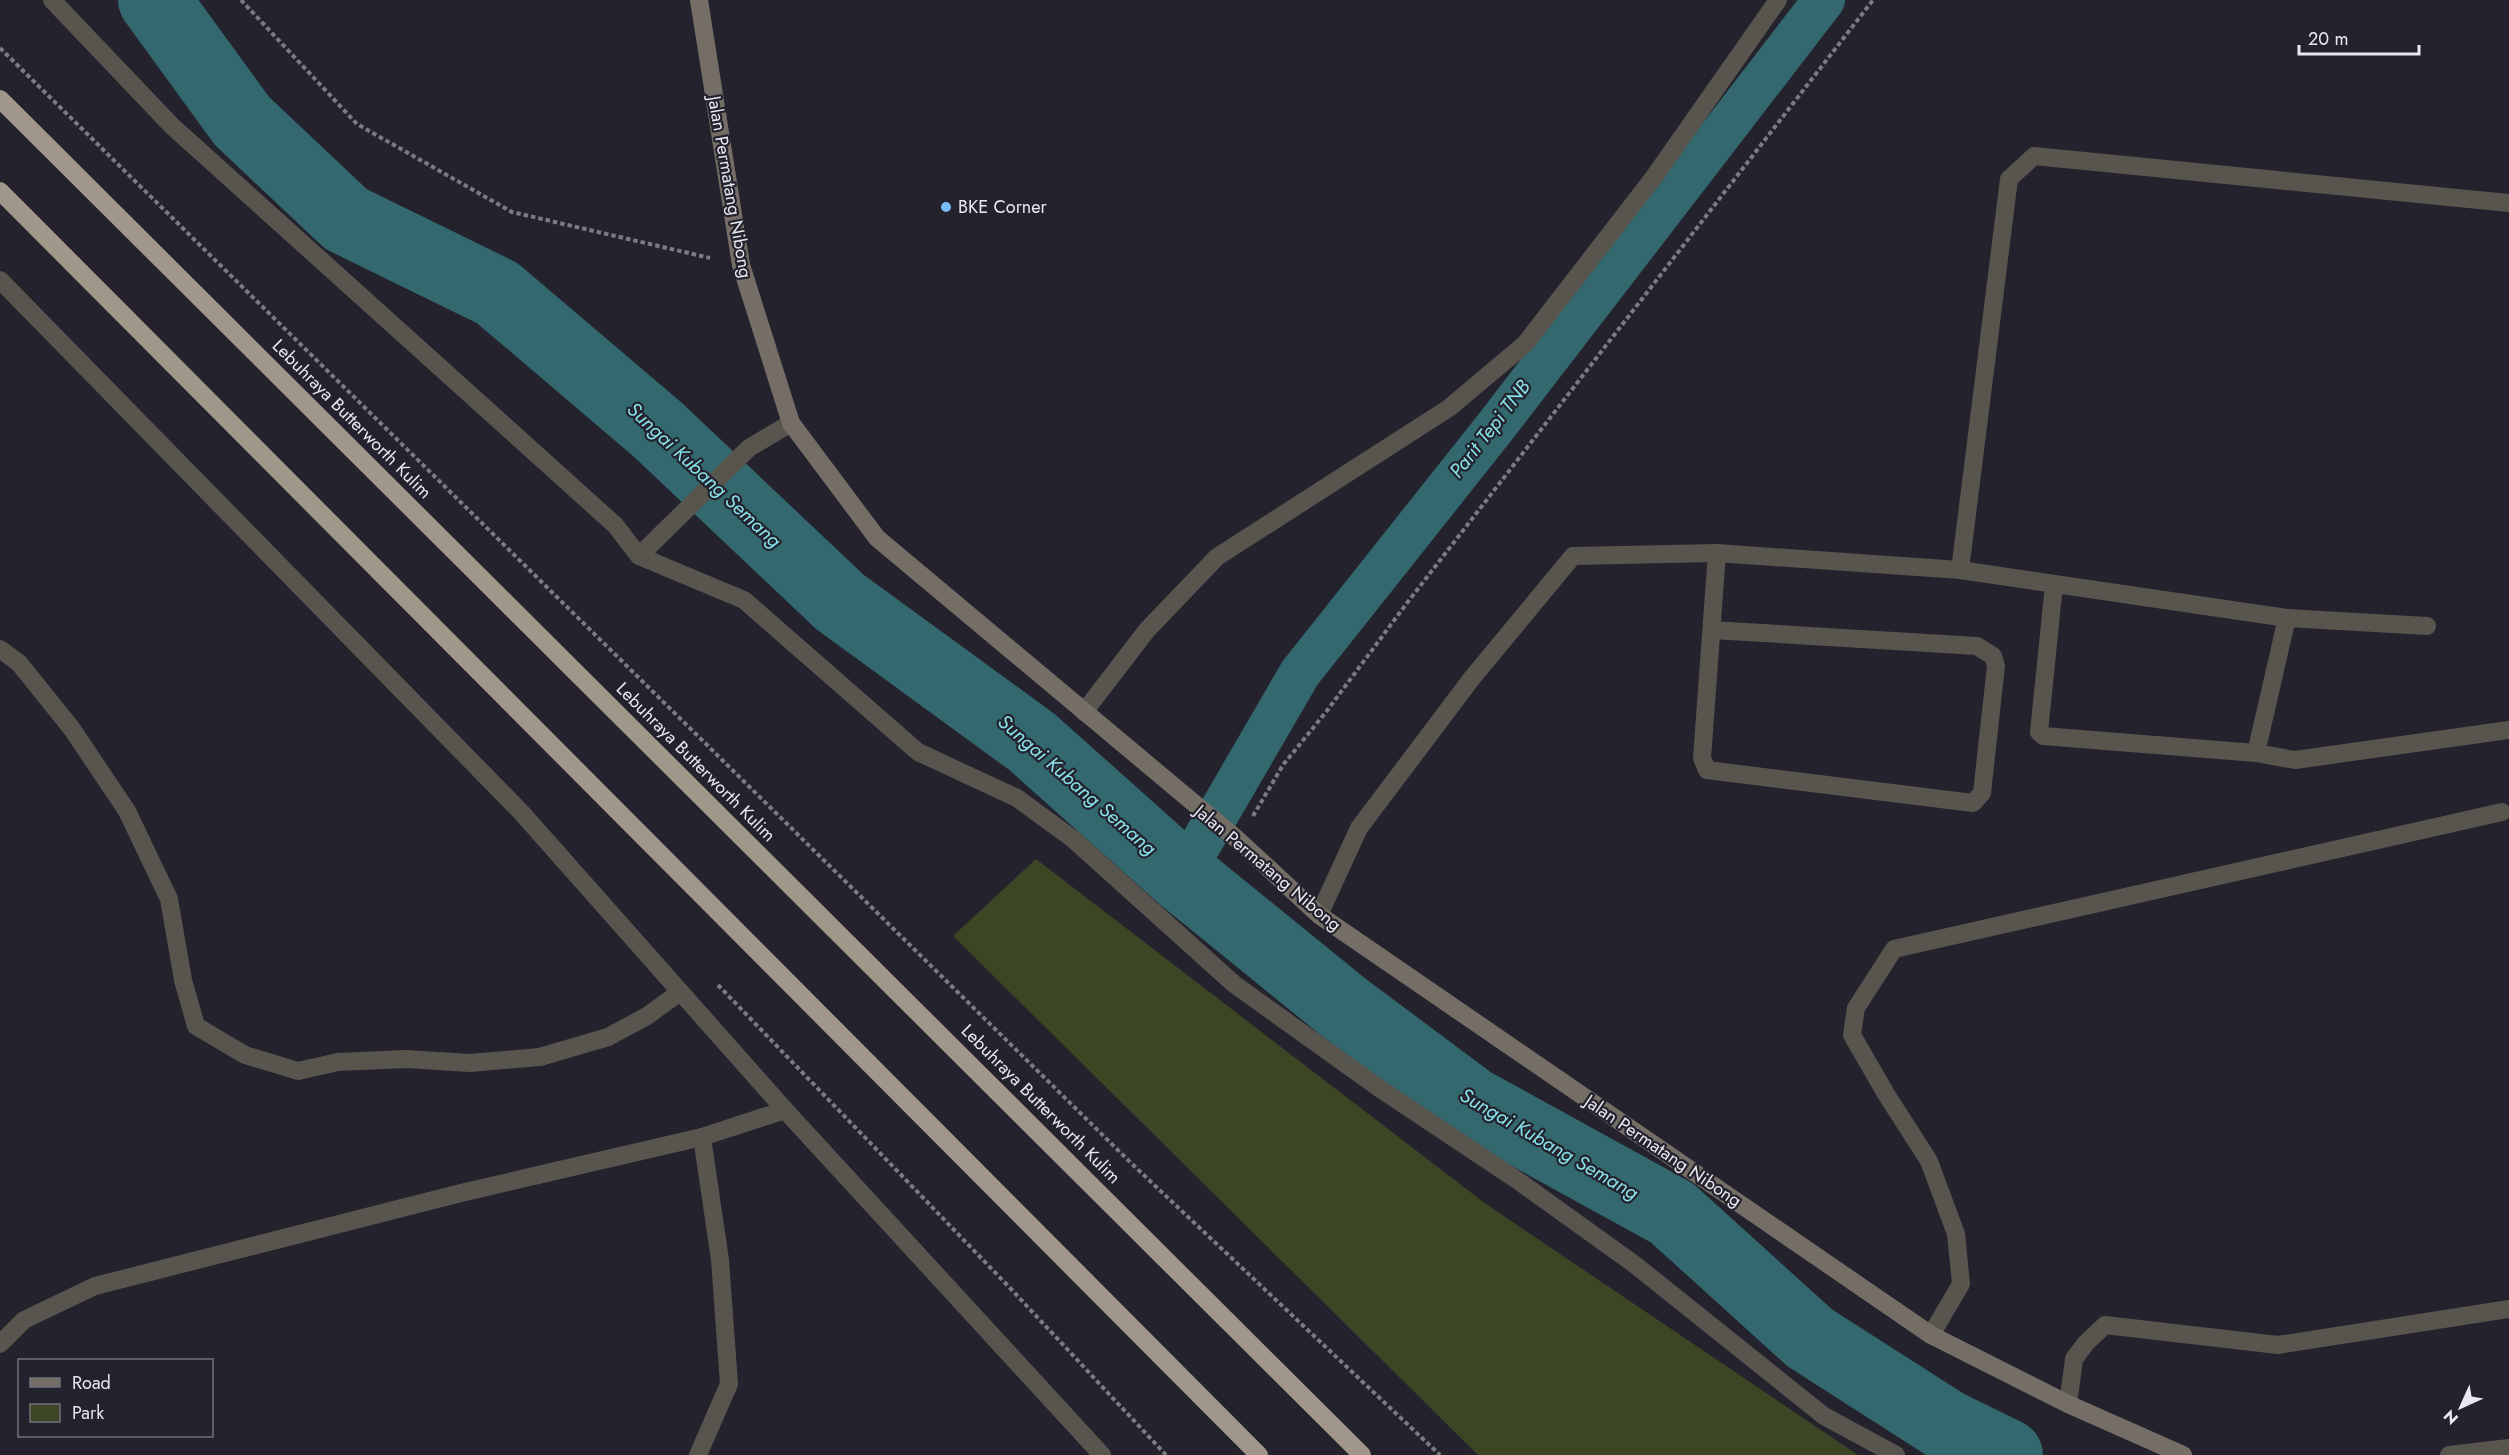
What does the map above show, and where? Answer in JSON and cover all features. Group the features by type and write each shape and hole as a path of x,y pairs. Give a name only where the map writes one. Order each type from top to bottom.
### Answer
{"highway":[{"name":"Lebuhraya Butterworth Kulim","path":"0,99 1362,1455"},
{"path":"0,191 1259,1455"}],"main road":[{"name":"Jalan Permatang Nibong","path":"699,0 741,265 791,423 877,538 1238,840 1319,915 1931,1335 2068,1404 2182,1455"}],"street":[{"path":"52,0 172,126 615,525 639,556 744,600 918,752 1017,798 1073,839 1234,984 1379,1088 1517,1180 1635,1264 1824,1416 1896,1455"},
{"path":"1084,712 1147,630 1217,557 1449,408 1525,344 1654,177 1778,0"},
{"path":"1960,570 2009,178 2034,156 2509,203"},
{"path":"0,280 521,812 785,1110 1102,1455"},
{"path":"639,556 749,448 791,423"},
{"path":"1712,630 1977,646 1993,656 1996,666 1982,793 1973,803 1707,770 1702,758 1717,553"},
{"path":"1319,915 1359,828 1472,678 1573,556 1717,553 1960,570 2287,618 2427,626"},
{"path":"2054,585 2039,732 2043,736 2256,753 2295,760 2509,730"},
{"path":"2256,753 2287,618"},
{"path":"0,649 19,663 72,729 127,811 169,899 183,980 196,1026 245,1055 298,1071 338,1062 406,1059 470,1063 540,1057 608,1037 647,1016 680,992"},
{"path":"1931,1335 1961,1284 1956,1234 1929,1161 1852,1035 1856,1008 1894,949 2502,812"},
{"path":"0,1344 24,1320 95,1286 461,1193 702,1137 785,1110"},
{"path":"698,1455 698,1450 729,1384 720,1260 702,1137"},
{"path":"2068,1404 2074,1359 2105,1325 2278,1345 2509,1309"},
{"path":"2449,1455 2509,1448"}],"path":[{"path":"241,0 357,124 512,212 741,265"},
{"path":"1238,840 1283,765 1873,0"},
{"path":"0,48 1131,1163 1440,1455"},
{"path":"1011,1288 1166,1455"}],"green space":[{"path":"1036,859 1486,1204 1858,1455 1478,1455 953,936"}],"waterway":[{"name":"Sungai Kubang Semang","path":"154,0 242,121 346,219 497,293 657,429 840,602 1032,742 1182,876 1342,1006 1472,1103 1672,1213 1810,1338 1946,1425 2007,1455"},
{"name":"Parit Tepi TNB","path":"1182,876 1300,673 1496,426 1824,0"}],"place":[{"name":"BKE Corner","path":"946,207"}]}
